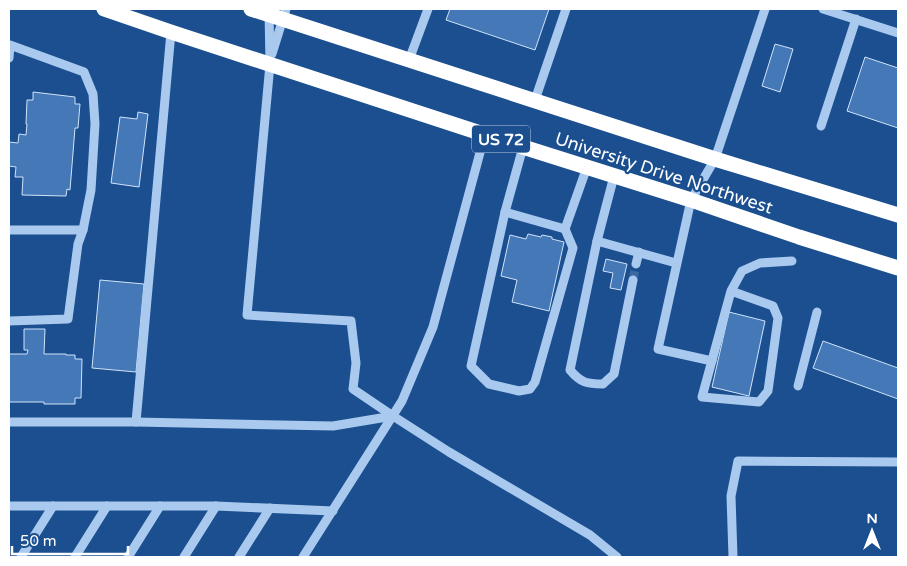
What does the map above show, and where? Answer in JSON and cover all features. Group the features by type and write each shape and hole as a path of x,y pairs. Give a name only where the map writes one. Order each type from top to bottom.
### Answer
{"highway":[{"name":"University Drive Northwest","path":"104,9 898,268"},
{"name":"University Drive Northwest","path":"251,9 277,13 409,60 715,159 898,215"}],"lane":[{"path":"409,60 428,9"},
{"path":"535,100 566,9"},
{"path":"712,361 658,350 676,263 692,200 715,159 765,9"},
{"path":"823,9 898,33"},
{"path":"277,13 270,64 247,315 351,321 356,362 353,389 449,452 590,535 617,557"},
{"path":"270,64 277,13"},
{"path":"820,126 856,19"},
{"path":"136,422 171,32"},
{"path":"9,58 9,43 84,72 93,94 95,124 91,190 84,230 78,244 68,319 9,321"},
{"path":"303,557 402,400 433,327 485,134"},
{"path":"523,147 505,212 471,366 489,384 519,391 530,389 535,382 573,248 565,229 587,167"},
{"path":"614,176 597,241 570,370 578,380 592,384 604,384 614,374 633,280"},
{"path":"505,212 565,229"},
{"path":"9,230 84,230"},
{"path":"597,241 676,263"},
{"path":"636,264 639,252"},
{"path":"731,292 773,306 778,318 768,390 759,402 702,397 731,292 742,271 760,263 792,261"},
{"path":"798,386 817,312"},
{"path":"9,422 136,422 333,426 393,416"},
{"path":"733,557 732,496 738,461 898,462"},
{"path":"9,506 216,506 333,511"},
{"path":"21,557 53,506"},
{"path":"74,557 107,506"},
{"path":"128,557 160,506"},
{"path":"184,557 216,506"},
{"path":"239,557 270,508"}],"building":[{"path":"450,9 549,9 535,50 446,20"},
{"path":"775,44 793,49 780,92 762,86"},
{"path":"865,57 898,68 898,128 847,111"},
{"path":"33,92 75,97 75,104 80,104 78,128 75,128 70,190 67,189 66,196 22,195 23,177 15,177 16,167 9,166 9,142 18,143 19,134 26,135 27,100 33,100"},
{"path":"138,112 148,114 139,187 111,183 120,117 137,119"},
{"path":"528,234 552,237 552,239 564,242 549,311 512,302 517,280 501,276 510,235 526,239"},
{"path":"606,259 627,264 621,290 610,288 613,273 603,271"},
{"path":"100,280 144,284 136,372 92,368"},
{"path":"729,312 765,321 749,396 712,387"},
{"path":"24,329 45,329 44,354 75,355 75,359 82,359 81,398 75,398 75,404 9,402 9,354 27,354 28,350 24,350"},
{"path":"823,341 898,368 898,399 813,368"}],"tunnel":[{"path":"633,280 636,264"}]}
